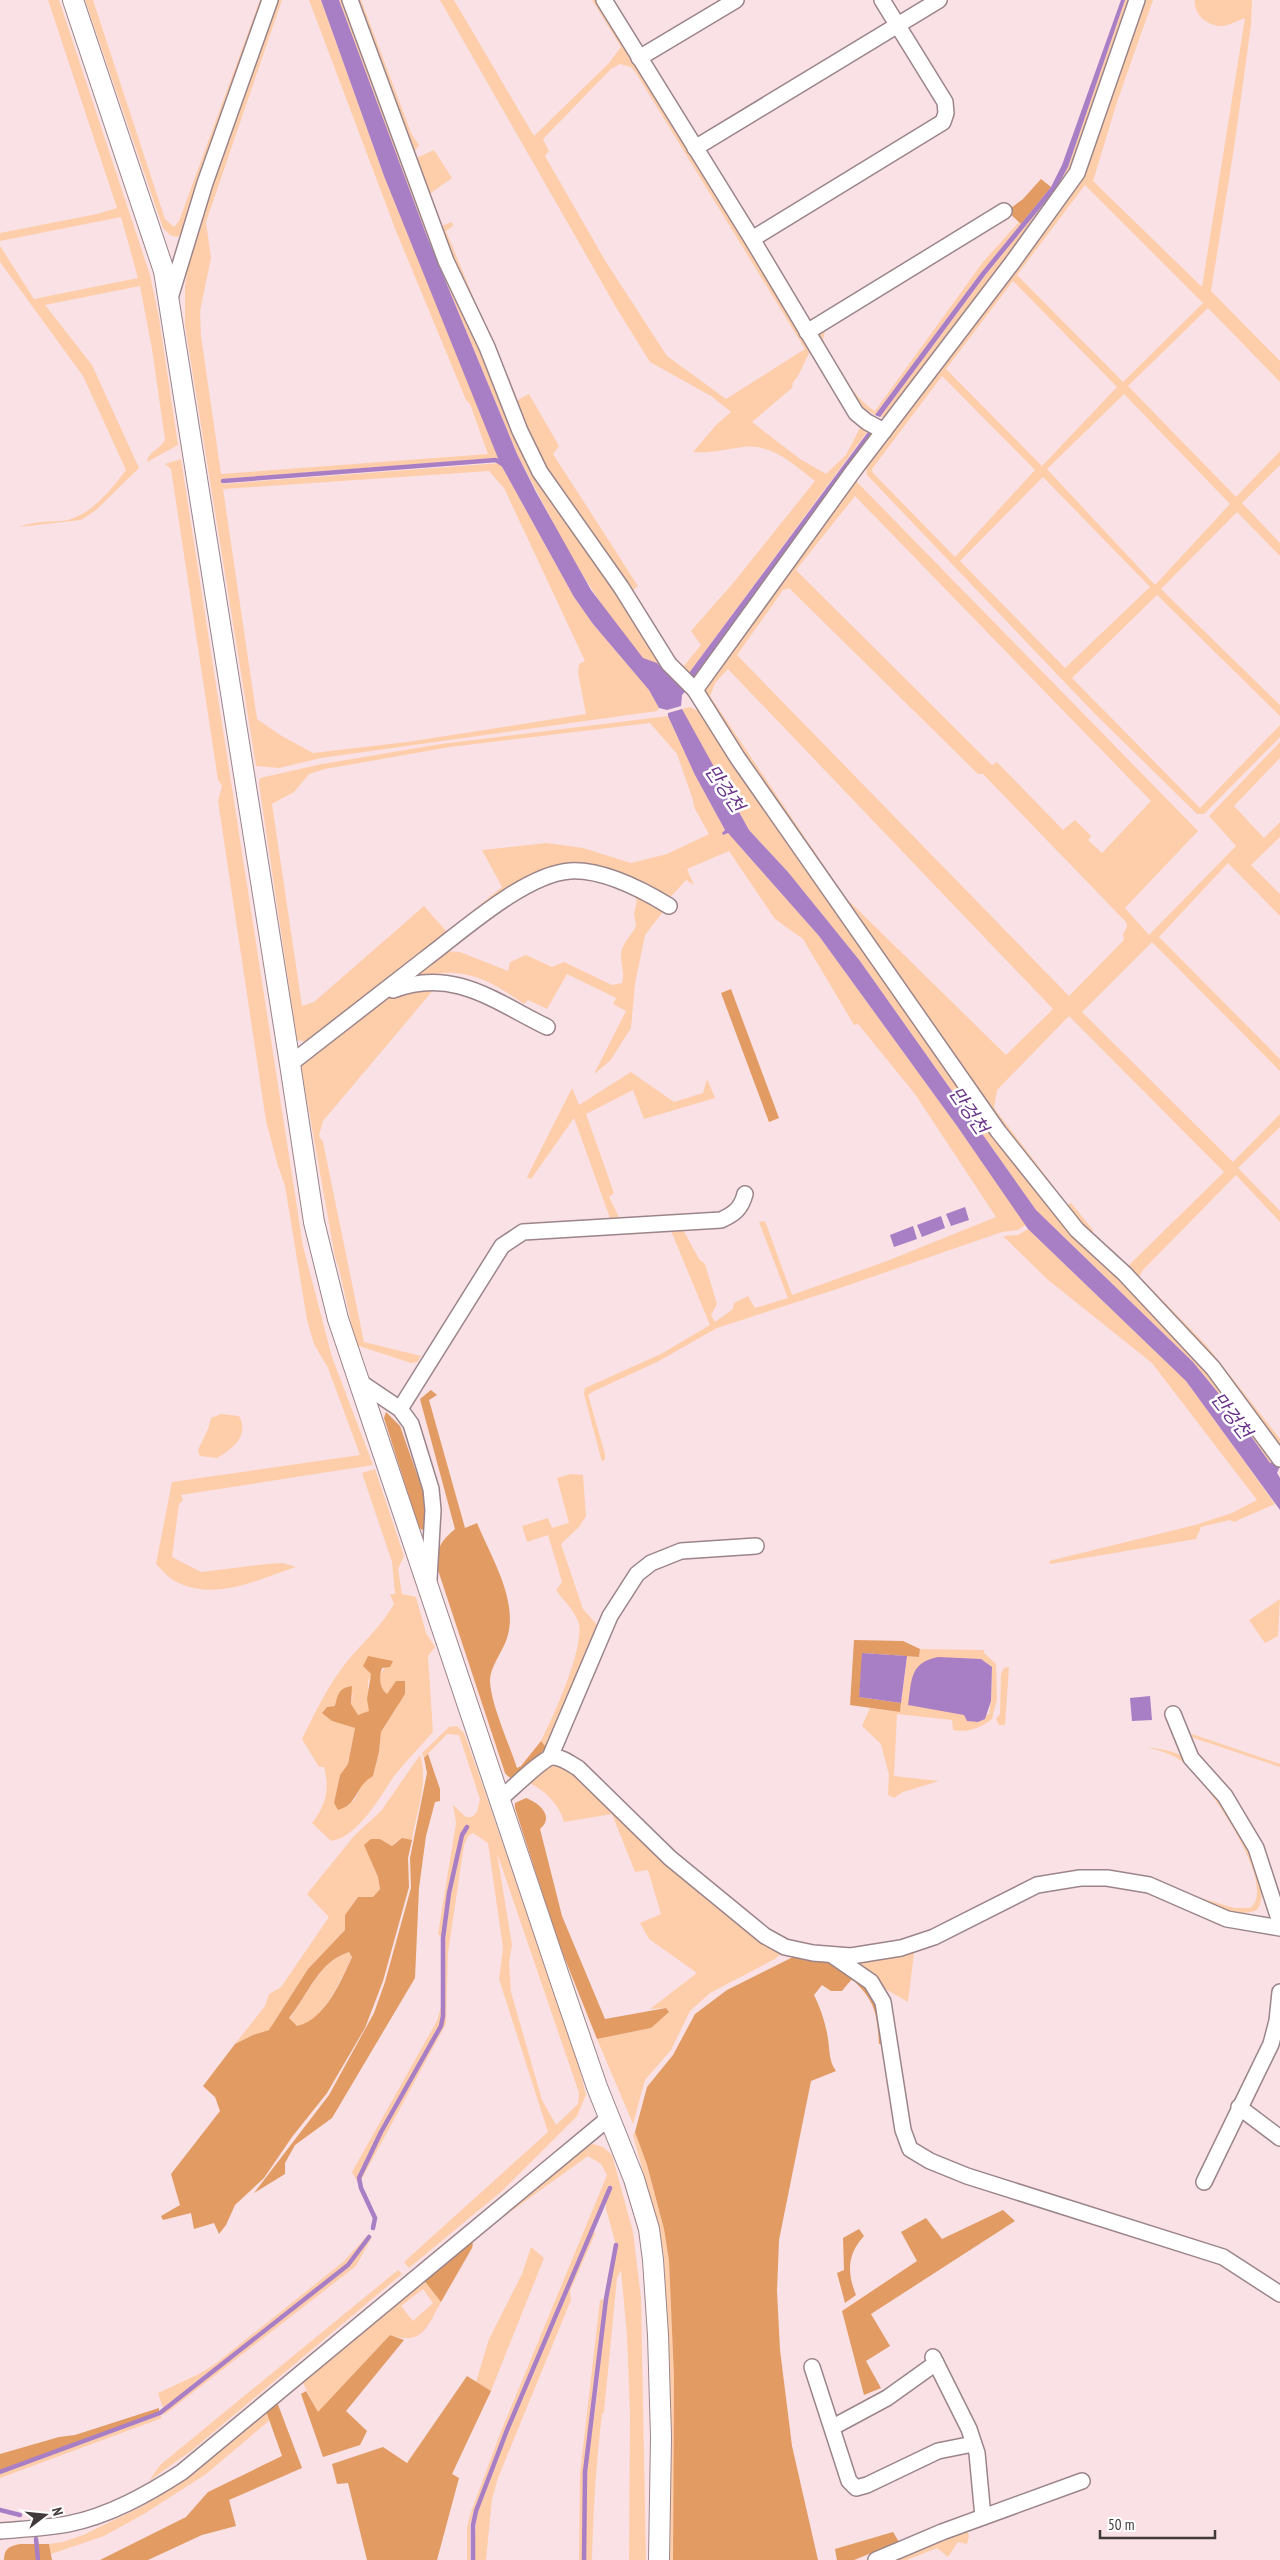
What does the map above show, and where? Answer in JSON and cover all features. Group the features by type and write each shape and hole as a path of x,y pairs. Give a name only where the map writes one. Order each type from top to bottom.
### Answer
{"main road":[{"path":"72,0 155,239 169,300 290,1064 301,1146 322,1264 357,1380 428,1590 562,1985 634,2179 649,2229 654,2260 661,2436 659,2560"}],"street":[{"path":"169,300 205,184 270,0"},
{"path":"350,0 446,261 487,347 528,450 540,472 620,587 669,664 695,690 737,757 998,1131 1077,1230 1125,1274 1213,1368 1280,1459"},
{"path":"604,0 752,239 856,413 866,422 884,431"},
{"path":"639,58 736,0"},
{"path":"752,239 943,122 946,113 945,102 882,0"},
{"path":"695,148 939,0"},
{"path":"695,690 884,431 1077,174 1138,0"},
{"path":"807,332 1004,211"},
{"path":"290,1064 484,915 514,894 546,877 570,871 605,877 637,889 669,906"},
{"path":"379,995 416,982 434,980 452,982 474,990 547,1027"},
{"path":"400,1409 502,1246 513,1237 523,1232 558,1228 721,1220 735,1213 742,1205 745,1194"},
{"path":"357,1380 400,1409 410,1424 431,1489 433,1510 428,1590"},
{"path":"500,1799 550,1757 610,1616 637,1574 659,1559 681,1551 756,1546"},
{"path":"1173,1714 1191,1758 1225,1796 1256,1848 1280,1922"},
{"path":"550,1757 566,1761 578,1768 670,1858 765,1936 784,1948 851,1956 901,1948 934,1937 1037,1885 1080,1878 1107,1878 1149,1886 1226,1920 1280,1928"},
{"path":"832,1955 871,1982 883,2002 903,2130 906,2142 919,2156 967,2176 1223,2257 1250,2272 1280,2294"},
{"path":"1204,2182 1239,2106 1271,2044 1277,2022 1280,1992"},
{"path":"1239,2106 1280,2138"},
{"path":"0,2531 56,2526 101,2515 153,2490 182,2472 610,2117"},
{"path":"833,2427 887,2398 935,2360 969,2429 977,2453 982,2483 983,2517"},
{"path":"812,2367 849,2481 856,2488 867,2485 938,2451 973,2444"},
{"path":"876,2560 983,2517 1082,2481"}],"shaded area":[{"path":"48,0 59,0 150,275 159,318 178,445 147,462 150,455 161,446 165,439 152,349 140,286 45,305 92,365 139,468 96,510 81,520 19,527 35,523 61,521 81,515 106,495 126,470 83,376 0,262 0,246 34,299 138,278 121,217 0,241 0,233 97,214 117,208"},
{"path":"85,0 93,0 165,219 174,227 179,221 260,0 264,0 182,233 177,237 170,235 163,228"},
{"path":"276,0 282,0 206,222 211,258 200,311 201,336 221,474 488,454 470,404 466,400 396,231 309,0 321,0 384,176 499,458 222,479 222,484 500,463 574,597 593,624 649,690 659,708 657,711 321,758 279,768 256,766 185,326 185,285 189,258 220,161","holes":["489,471 504,488 585,661 579,664 578,673 586,714 407,742 313,753 280,735 257,719 223,489"]},
{"path":"339,0 348,0 525,448 676,680 663,666 643,659 605,610 570,555 517,454 426,234"},
{"path":"351,0 361,0 412,135 419,145 414,152 416,158 434,150 452,178 428,195"},
{"path":"440,0 454,0 534,136 609,63 621,47 592,0 598,0 811,349 798,376 793,382 792,388 752,422 800,459 826,474 846,455 862,424 870,428 686,677 670,656 683,667 701,645 691,631 734,582 815,481 782,456 764,448 743,447 712,452 693,452 717,424 731,412 711,396 650,362 617,309","holes":["620,64 631,67 805,349 726,399 667,356 606,262 545,156 549,151 543,139 611,69"]},
{"path":"1125,0 1133,0 1070,176 886,417 880,417 986,274 1056,189 1068,167"},
{"path":"1146,0 1153,0 1117,102 1093,181 1202,287 1245,18 1223,26 1212,24 1199,15 1195,0 1252,0 1251,25 1234,148 1211,291 1280,361 1280,382 1208,308 1128,386 1236,497 1280,451 1280,465 1242,503 1280,543 1280,556 1237,512 1161,589 1280,705 1280,716 1157,595 1072,678 1200,808 1280,725 1280,737 1204,814 1197,814 1094,713 867,475 866,468 1086,164","holes":["1085,185 1203,303 1123,382 1017,275","1013,281 1117,387 1042,466 946,369","942,376 1035,470 955,557 873,473 872,469","1124,394 1230,504 1155,585 1047,469","1043,477 1150,587 1065,668 960,561"]},
{"path":"1041,179 1051,187 1021,224 1007,211 1023,199"},
{"path":"452,222 453,226 446,231 516,401 529,394 559,446 553,454 638,586 628,594 553,486 436,228"},
{"path":"1019,222 1021,224 980,274 875,415 859,405 816,336 826,328 823,339 825,345 859,398 875,411 983,262"},
{"path":"181,459 303,1246 332,1357 373,1465 181,1495 183,1500 179,1504 172,1557 201,1572 283,1563 296,1567 235,1587 203,1590 188,1587 173,1580 156,1564 172,1482 360,1455 328,1368 314,1344 307,1320 285,1186 266,1121 218,801 222,786 218,780 171,469 165,464"},
{"path":"854,481 856,481 1198,831 1125,908 1149,935 1236,846 1209,816 1280,742 1280,758 1234,806 1264,838 1280,822 1280,837 1251,865 1280,894 1280,916 1228,863 1159,937 1280,1059 1280,1071 1152,942 1082,1012 1233,1162 1280,1114 1280,1127 1238,1168 1280,1211 1280,1222 1236,1175 1143,1270 1138,1278 1143,1280 1207,1346 1280,1439 1280,1452 1127,1267 1224,1172 1069,1016 997,1090 994,1108 1055,1188 1053,1194 813,860 705,694 706,686","holes":["855,496 1151,801 1102,853 1088,840 1091,836 1075,820 1063,830 997,762 992,765 796,570","789,588 978,774 983,774 1126,922 1127,927 1123,934 1124,940 1069,996 737,655 783,590","728,669 1053,1009 1006,1055 845,897 710,696 715,683"]},
{"path":"690,707 700,712 996,1133 1192,1349 1280,1463 1270,1463 1237,1416 1193,1362 1036,1210 860,961 788,872 749,830 686,718 682,709"},
{"path":"668,716 695,775 725,830 723,835 728,833 819,936 957,1126 1026,1225 1018,1230 1002,1232 717,1328 657,1362 592,1392 588,1395 605,1454 605,1459 602,1462 584,1394 585,1388 661,1354 710,1325 669,1226 681,1226 699,1259 705,1264 717,1304 711,1315 715,1322 733,1309 734,1303 748,1296 755,1308 788,1298 759,1222 765,1221 792,1295 887,1261 996,1217 915,1094 858,1024 854,1025 803,939 775,919 729,851 687,869 694,885 686,880 667,901 563,865 318,1036 306,1042 297,1040 259,784 260,778 322,764 441,744","holes":["650,723 677,754 694,807 709,834 667,854 631,863 583,848 546,843 482,850 502,887 447,932 424,906 314,1002 302,1006 272,804 294,792 309,774 325,769 450,747"]},
{"path":"634,895 665,909 645,935 635,984 631,1028 610,1061 594,1074 626,1011 613,1004 616,998 567,974 547,1009 528,1000 524,1004 500,988 465,974 420,974 419,970 443,951 460,952 508,971 510,962 526,955 552,967 564,962 612,985 622,983 621,951 636,926 634,914 637,901"},
{"path":"435,988 323,1121 319,1136 323,1142 364,1342 421,1356 417,1362 411,1363 356,1345 335,1257 300,1061 391,992"},
{"path":"731,989 779,1118 769,1122 721,993"},
{"path":"631,1072 674,1102 703,1093 707,1079 715,1098 644,1119 633,1090 586,1114 614,1193 609,1197 619,1217 610,1218 574,1118 531,1179 527,1177 572,1088 579,1105"},
{"path":"1071,1203 1093,1230 1092,1238 1063,1207"},
{"path":"1028,1229 1186,1381 1275,1504 1234,1522 1230,1520 1201,1527 1196,1539 1050,1564 1049,1561 1195,1525 1232,1513 1257,1500 1152,1363 1047,1279 1003,1236 1018,1235"},
{"path":"431,1390 437,1395 429,1400 465,1528 477,1523 502,1579 509,1609 510,1624 507,1638 492,1670 490,1680 493,1700 517,1768 521,1766 541,1741 546,1747 521,1777 518,1778 510,1777 505,1773 437,1567 437,1555 440,1545 455,1529 420,1399"},
{"path":"386,1412 400,1426 424,1494 427,1528 423,1530 419,1528 384,1418"},
{"path":"221,1414 239,1416 242,1429 238,1441 217,1458 200,1456 198,1450 211,1418"},
{"path":"375,1469 404,1556 398,1569 402,1594 416,1597 426,1633 435,1647 428,1656 433,1732 394,1776 375,1805 359,1824 341,1838 331,1841 312,1823 321,1810 326,1796 327,1782 324,1767 319,1767 302,1739 322,1700 345,1664 377,1628 394,1604 390,1594 395,1594 392,1562 362,1473","holes":["388,1664 380,1676 380,1681 387,1695 396,1681 405,1681 397,1707 381,1732 379,1752 373,1776 363,1782 354,1801 334,1803 340,1775 348,1764 355,1728 332,1721 327,1707 335,1706 353,1694 351,1704 358,1716 369,1711 369,1680 375,1672"]},
{"path":"571,1474 583,1475 586,1516 579,1527 561,1544 583,1609 598,1626 546,1747 541,1741 553,1716 573,1663 578,1646 578,1621 556,1590 562,1582 548,1535 527,1542 522,1526 548,1518 552,1528 569,1523 557,1478"},
{"path":"1280,1599 1278,1636 1265,1643 1249,1620"},
{"path":"854,1640 903,1641 920,1649 919,1657 863,1653 859,1697 901,1703 900,1712 850,1705"},
{"path":"920,1649 984,1650 984,1653 996,1664 997,1699 992,1719 979,1727 969,1730 953,1730 952,1720 897,1714 894,1776 939,1781 903,1792 894,1798 888,1795 889,1775 881,1744 862,1726 870,1708 900,1712 907,1656 919,1657","holes":["992,1667 989,1714 967,1721 965,1715"]},
{"path":"368,1656 393,1661 390,1667 382,1668 380,1675 381,1686 387,1694 396,1681 405,1681 405,1694 381,1732 379,1752 373,1776 362,1785 350,1804 338,1810 334,1803 340,1775 348,1764 355,1728 332,1721 322,1713 327,1707 335,1706 338,1695 342,1690 352,1686 351,1704 358,1715 369,1711 367,1699 371,1674 363,1666"},
{"path":"1009,1667 1005,1725 999,1725 996,1719 1000,1714 1001,1674 1004,1668"},
{"path":"457,1726 464,1733 579,2066 586,2095 577,2116 502,2191 409,2268 404,2262 548,2132 499,1979 503,1948 488,1843 473,1833 468,1836 464,1845 448,1953 446,2024 360,2182 362,2173 382,2133 442,2026 444,2016 445,1938 451,1894 463,1835 468,1828 466,1826 461,1834 448,1893 442,1938 438,1934 456,1823 453,1805 466,1817 472,1817 477,1812 480,1799 459,1735 447,1734 424,1758 422,1753 449,1727","holes":["497,1853 579,2093 578,2104 556,2125 542,2100 511,1992 509,1962 512,1945"]},
{"path":"1192,1734 1280,1764 1280,1767 1191,1737"},
{"path":"1147,1747 1170,1751 1183,1757 1210,1785 1225,1806 1240,1829 1259,1875 1262,1895 1257,1910 1248,1913 1228,1911 1208,1905 1181,1892 1234,1908 1250,1908 1257,1896 1255,1879 1248,1857 1223,1811 1185,1764 1167,1753"},
{"path":"428,1754 440,1789 440,1801 435,1802 426,1836 419,1888 415,1978 332,2118 295,2145 285,2163 285,2174 254,2193 329,2095 374,2013 385,1982 411,1888 410,1858 427,1773 424,1758"},
{"path":"420,1755 423,1776 421,1798 412,1840 397,1841 392,1846 380,1839 365,1845 378,1877 380,1889 373,1898 358,1897 345,1915 345,1930 308,1969 269,2030 235,2044 265,2006 269,1994 281,1987 329,1917 307,1894 354,1836 381,1811"},
{"path":"563,1763 785,1950 775,1959 710,1993 690,2011 671,2050 645,2080 633,2124 597,2039 651,2028 666,2008 650,2009 697,1973 649,1939 640,1923 661,1914 648,1870 635,1872 612,1814 564,1822 555,1803 539,1789 527,1782 546,1764"},
{"path":"526,1798 536,1803 544,1810 546,1815 544,1824 540,1829 562,1916 605,2019 666,2008 669,2012 651,2028 597,2039 557,1939 515,1808 515,1803"},
{"path":"402,1838 412,1840 408,1858 409,1887 383,1981 365,2028 327,2093 292,2137 264,2178 235,2205 226,2225 219,2234 214,2223 194,2229 191,2213 163,2220 161,2216 180,2205 171,2174 220,2111 215,2097 203,2086 235,2044 269,2030 308,1969 345,1930 345,1915 358,1897 373,1897 380,1889 378,1877 364,1845 371,1839 380,1839 392,1846","holes":["349,1952 352,1957 337,1988 324,2008 316,2016 297,2026 289,2018 321,1971 329,1963"]},
{"path":"1043,1887 1044,1890 914,1953 908,2002 875,1983 852,1959 893,1953"},
{"path":"349,1952 352,1956 339,1983 321,2012 308,2024 297,2026 289,2019 314,1981 329,1964"},
{"path":"801,1953 825,1957 877,1995 887,2044 879,2044 874,2010 867,1996 854,1981 851,1980 842,1991 831,1991 822,1985 814,1995 823,2018 830,2058 836,2071 811,2081 779,2240 777,2291 780,2350 792,2446 818,2560 673,2560 674,2378 669,2261 664,2229 647,2165 635,2132 647,2087 673,2055 695,2014 727,1990"},
{"path":"442,2003 440,2025 380,2132 360,2172 358,2183 352,2172 437,2021"},
{"path":"635,2132 647,2165 664,2229 669,2261 674,2378 673,2560 669,2560 669,2371 664,2257 660,2234 633,2135"},
{"path":"593,2144 603,2147 612,2155 633,2232 641,2297 646,2560 629,2560 630,2414 627,2336 621,2270 617,2278 604,2412 602,2414 598,2451 592,2560 584,2560 586,2472 598,2388 606,2299 616,2245 606,2209 606,2201 611,2188 608,2189 504,2432 474,2511 470,2525 470,2560 467,2560 467,2527 471,2512 500,2434 607,2175 601,2164 588,2156 499,2220 505,2211 583,2147"},
{"path":"1003,2210 1015,2221 871,2314 890,2346 866,2361 881,2388 864,2395 842,2311 917,2261 901,2232 926,2218 942,2239"},
{"path":"594,2228 595,2234 570,2291 571,2300 498,2478 492,2499 486,2560 473,2560 477,2511 511,2422"},
{"path":"859,2229 864,2236 854,2250 850,2264 851,2279 856,2295 845,2303 837,2273 844,2270 843,2238"},
{"path":"370,2233 346,2266 163,2408 158,2393 199,2374 215,2364 343,2262"},
{"path":"372,2237 356,2266 164,2415 163,2410 349,2266"},
{"path":"470,2240 473,2244 472,2248 441,2302 423,2279"},
{"path":"531,2247 544,2258 491,2391 476,2382 489,2339 522,2274"},
{"path":"398,2270 402,2274 191,2451 149,2481 160,2465"},
{"path":"423,2279 441,2302 423,2332 410,2338 390,2335 318,2413 302,2381","holes":["423,2289 433,2303 413,2321 401,2306"]},
{"path":"605,2299 584,2472 583,2560 579,2560 580,2474 600,2300"},
{"path":"390,2335 404,2340 346,2411 367,2431 360,2445 323,2457 301,2394 306,2391 318,2412"},
{"path":"467,2376 491,2391 452,2474 459,2478 437,2560 367,2560 348,2483 337,2484 332,2464 383,2447 407,2463"},
{"path":"277,2402 302,2468 229,2500 236,2526 202,2535 148,2560 100,2560 186,2517 208,2492 282,2456 266,2411"},
{"path":"159,2408 159,2412 0,2470 0,2454 59,2437 75,2435"},
{"path":"266,2411 270,2420 206,2474 144,2514 104,2536 51,2554 49,2544 63,2542 83,2535 143,2506 195,2472"},
{"path":"160,2415 162,2418 0,2478 0,2473"},
{"path":"967,2529 969,2536 967,2544 958,2542 948,2557 937,2548 907,2560 894,2560"},
{"path":"893,2532 899,2542 854,2560 837,2560 835,2549"},
{"path":"20,2544 36,2544 37,2560 4,2560 8,2548"},
{"path":"38,2544 49,2544 52,2560 39,2560"}],"water":[{"path":"321,0 339,0 426,234 517,454 536,492 591,590 643,658 657,663 673,679 689,687 682,695 681,706 667,710 659,708 649,690 593,624 574,597 500,463 384,176"},
{"path":"1121,0 1125,0 1068,167 1056,189 986,274 880,417 875,415 980,274 1051,187 1062,165"},
{"path":"868,432 871,435 693,683 686,677"},
{"name":"만겅천","path":"682,709 749,830 788,872 860,961 1036,1210 1193,1362 1237,1416 1270,1463 1277,1461 1280,1466 1277,1473 1280,1478 1280,1510 1186,1381 1028,1229 957,1126 819,936 728,833 723,835 722,833 725,830 695,775 668,716 668,713"},
{"path":"965,1207 969,1220 951,1226 946,1214"},
{"path":"941,1216 945,1228 922,1237 917,1225"},
{"path":"913,1226 917,1239 894,1247 890,1235"},
{"path":"862,1653 907,1656 901,1703 859,1697"},
{"path":"938,1657 981,1659 992,1667 991,1701 985,1719 978,1722 967,1721 964,1715 908,1705 912,1680 917,1668 929,1660"},
{"path":"1150,1696 1152,1720 1132,1721 1130,1698"}],"waterway":[{"path":"223,481 496,460 505,466"},
{"path":"373,2228 375,2218 361,2188 359,2178 381,2132 441,2026 443,2016 443,1938 449,1893 462,1835 467,1827"},
{"path":"473,2560 473,2525 476,2511 507,2430 610,2188"},
{"path":"0,2472 160,2413 348,2265 369,2237"},
{"path":"584,2560 585,2472 606,2299 616,2245"},
{"path":"0,2510 20,2515"},
{"path":"36,2539 38,2560"}]}
